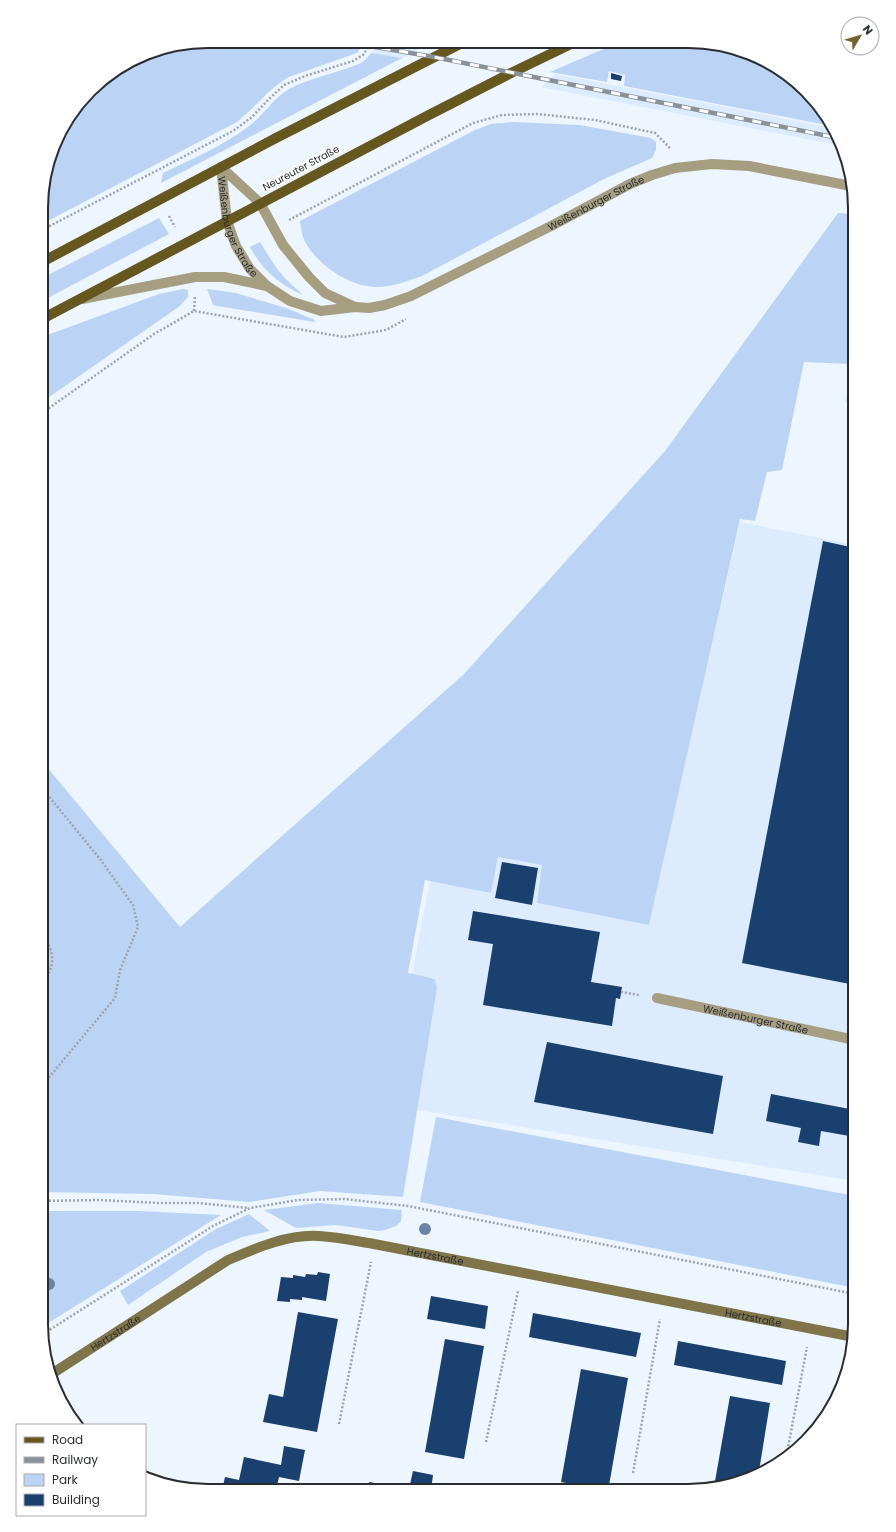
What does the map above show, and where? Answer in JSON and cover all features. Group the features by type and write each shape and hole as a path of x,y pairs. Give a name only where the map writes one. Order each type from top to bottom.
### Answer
{"main road":[{"path":"48,259 222,166 452,48"},
{"name":"Neureuter Straße","path":"48,316 260,203 497,80 563,48"},
{"name":"Hertzstraße","path":"55,1372 228,1260 258,1247 294,1237 319,1236 374,1244 848,1337"}],"street":[{"name":"Weißenburger Straße","path":"222,166 227,221 236,246 250,269 267,286 290,301 321,311 355,307 369,308 385,305 411,296 553,225 630,184 652,175 676,168 712,164 748,166 847,185"},
{"name":"Weißenburger Straße","path":"222,166 260,203 283,245 325,293 355,307"},
{"name":"Weißenburger Straße","path":"76,301 195,277 224,278 267,286"},
{"name":"Weißenburger Straße","path":"656,998 848,1039"}],"path":[{"path":"48,227 233,131 252,117 284,85 305,76 354,61 363,55 368,48"},
{"path":"274,227 474,123 502,115 537,114 595,120 654,133 669,147 676,168"},
{"path":"48,409 154,334 194,310"},
{"path":"48,795 100,859 133,905 138,927 120,970 115,998 48,1079"},
{"path":"48,944 51,951 52,966 48,972"},
{"path":"48,1201 99,1200 159,1203 198,1202 250,1208"},
{"path":"339,1424 374,1244"},
{"path":"486,1442 522,1273"},
{"path":"633,1473 663,1301"},
{"path":"788,1449 810,1329"}],"shaded area":[{"path":"375,48 407,48 416,50 402,58 371,53"},
{"path":"556,74 826,127 835,145 541,87"},
{"path":"848,389 848,403 845,402"},
{"path":"740,522 848,544 848,1180 387,1105 430,880 491,893 498,857 543,865 537,903 649,925"}],"green space":[{"path":"198,48 360,48 358,52 354,54 289,77 269,92 237,122 48,221 49,187 53,167 69,128 95,95 128,69 167,53"},
{"path":"407,48 420,48 416,50"},
{"path":"606,48 709,49 739,56 768,69 801,95 825,125 624,86 625,75 609,71 607,82 550,72"},
{"path":"371,53 402,58 161,183 163,173 229,140 254,122 278,97 289,89 307,81 361,63"},
{"path":"513,122 580,125 651,138 656,142 656,150 652,158 604,179 422,276 394,285 383,287 367,286 346,279 336,274 318,259 305,242 302,235 300,221 475,130 491,124"},
{"path":"838,213 848,214 848,364 804,362 782,470 767,472 755,521 740,519 649,925 537,903 542,865 498,857 491,893 425,880 408,973 435,980 437,988 403,1197 320,1191 249,1202 153,1194 48,1192 48,768 180,927 464,674 665,451"},
{"path":"159,218 169,234 48,298 48,275"},
{"path":"260,242 277,269 303,295 287,287 272,276 260,263 250,247"},
{"path":"183,289 188,290 188,297 180,306 48,398 48,335 159,294"},
{"path":"207,289 236,293 286,308 315,320 314,322 213,305"},
{"path":"436,1117 848,1195 848,1287 420,1202"},
{"path":"318,1203 402,1210 401,1221 396,1226 378,1231 336,1225 296,1228 264,1210"},
{"path":"48,1211 139,1211 221,1215 48,1323"},
{"path":"249,1214 270,1231 242,1237 206,1252 128,1305 120,1291 216,1229"}],"building":[{"path":"611,73 622,76 621,81 611,79"},
{"path":"823,541 848,546 848,984 742,963"},
{"path":"502,862 538,868 532,905 495,898"},
{"path":"473,911 600,932 591,982 622,987 620,999 616,998 612,1026 483,1005 493,944 468,940"},
{"path":"547,1042 723,1076 713,1134 534,1102"},
{"path":"771,1094 848,1109 848,1136 821,1131 819,1146 798,1142 801,1128 766,1121"},
{"path":"318,1272 330,1274 326,1301 302,1297 302,1300 290,1299 290,1302 277,1301 281,1277 293,1278 293,1275 305,1277 306,1274 317,1275"},
{"path":"431,1296 488,1306 485,1329 427,1319"},
{"path":"298,1312 338,1319 317,1432 263,1422 269,1394 283,1397"},
{"path":"533,1313 641,1333 636,1357 529,1337"},
{"path":"445,1339 484,1346 464,1459 425,1452"},
{"path":"678,1341 786,1361 782,1385 674,1365"},
{"path":"581,1369 628,1378 609,1484 571,1484 561,1482"},
{"path":"730,1396 770,1403 760,1467 739,1476 715,1482"},
{"path":"284,1446 305,1450 299,1481 279,1477 277,1484 223,1484 225,1477 239,1480 244,1457 281,1465"},
{"path":"413,1471 433,1475 432,1484 410,1484"},
{"path":"369,1482 380,1484 369,1484"}],"railway":[{"path":"381,48 434,57 831,137"}]}
